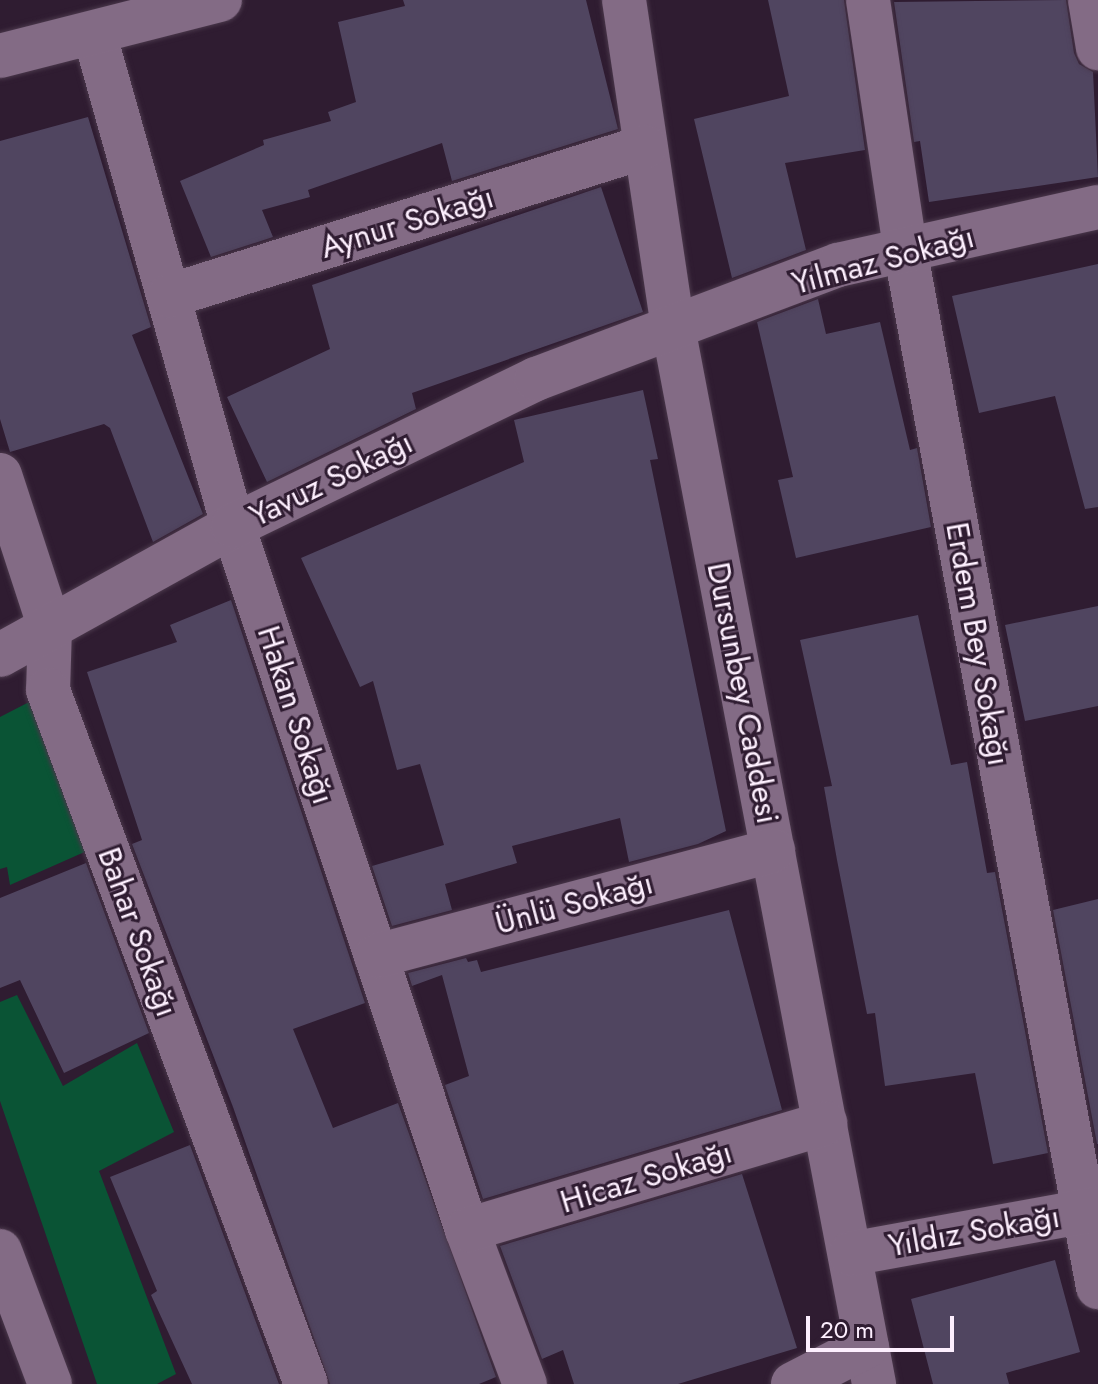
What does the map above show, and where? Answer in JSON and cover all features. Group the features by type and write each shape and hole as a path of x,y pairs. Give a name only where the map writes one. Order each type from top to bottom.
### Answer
{"street":[{"path":"0,56 95,36 220,0"},
{"name":"Dursunbey Caddesi","path":"624,0 673,327 871,1365"},
{"name":"Erdem Bey Sokağı","path":"868,0 905,249 1091,1210 1098,1287"},
{"path":"1090,0 1098,48"},
{"name":"Hakan Sokağı","path":"95,36 233,526 467,1230 525,1384"},
{"name":"Aynur Sokağı","path":"169,296 645,147"},
{"name":"Yılmaz Sokağı","path":"673,327 838,265 1098,207"},
{"name":"Yavuz Sokağı","path":"0,655 233,526 536,379 673,327"},
{"name":"Bahar Sokağı","path":"0,475 50,628 48,690 306,1384"},
{"name":"Ünlü Sokağı","path":"376,956 773,850"},
{"name":"Hicaz Sokağı","path":"467,1230 825,1123"},
{"name":"Yıldız Sokağı","path":"850,1254 1091,1210"},
{"path":"0,1251 50,1384"},
{"path":"793,1384 871,1365"}],"green space":[{"path":"33,700 89,850 10,885 7,867 0,869 0,717"},
{"path":"17,995 63,1086 137,1043 174,1132 99,1171 176,1374 157,1384 97,1384 0,1101 0,1002"}],"building":[{"path":"403,0 586,0 618,129 452,181 442,143 308,190 310,197 262,210 273,237 211,257 180,181 264,145 263,140 331,121 328,112 356,102 338,22 405,6"},
{"path":"768,0 844,0 865,150 785,163 806,250 732,278 694,119 789,96"},
{"path":"1066,0 1074,53 1079,64 1093,72 1098,177 929,202 920,141 914,142 894,2"},
{"path":"88,117 151,327 132,335 203,514 153,542 110,428 104,424 10,452 0,419 0,141"},
{"path":"601,187 643,312 412,393 416,409 267,482 227,397 330,349 312,285"},
{"path":"1098,264 1098,507 1085,509 1055,396 979,413 952,296"},
{"path":"818,299 826,334 880,322 910,450 917,448 931,527 796,558 778,480 793,477 757,322"},
{"path":"643,390 658,459 650,460 726,831 698,844 629,862 620,818 512,846 517,863 445,884 452,910 392,926 372,866 444,845 420,764 397,770 373,681 360,687 301,558 524,462 514,420"},
{"path":"231,600 365,1003 293,1029 333,1128 398,1103 496,1377 479,1384 330,1384 233,1107 132,844 142,840 87,672 177,642 170,625"},
{"path":"1098,606 1098,706 1025,721 1005,625"},
{"path":"918,615 951,765 967,762 987,873 995,872 1048,1153 993,1164 975,1073 885,1086 875,1013 867,1014 837,860 824,787 832,786 800,640"},
{"path":"86,863 149,1033 64,1073 20,980 0,988 0,898"},
{"path":"1098,899 1098,1144 1097,1144 1053,910"},
{"path":"729,910 782,1110 483,1199 445,1085 469,1076 442,975 412,986 408,973 466,958 468,962 477,960 481,972"},
{"path":"190,1145 279,1384 192,1384 151,1295 157,1291 110,1177"},
{"path":"742,1174 797,1348 678,1384 574,1384 563,1350 542,1359 500,1246"},
{"path":"1055,1260 1080,1352 1006,1373 1009,1384 933,1384 911,1299"}]}
